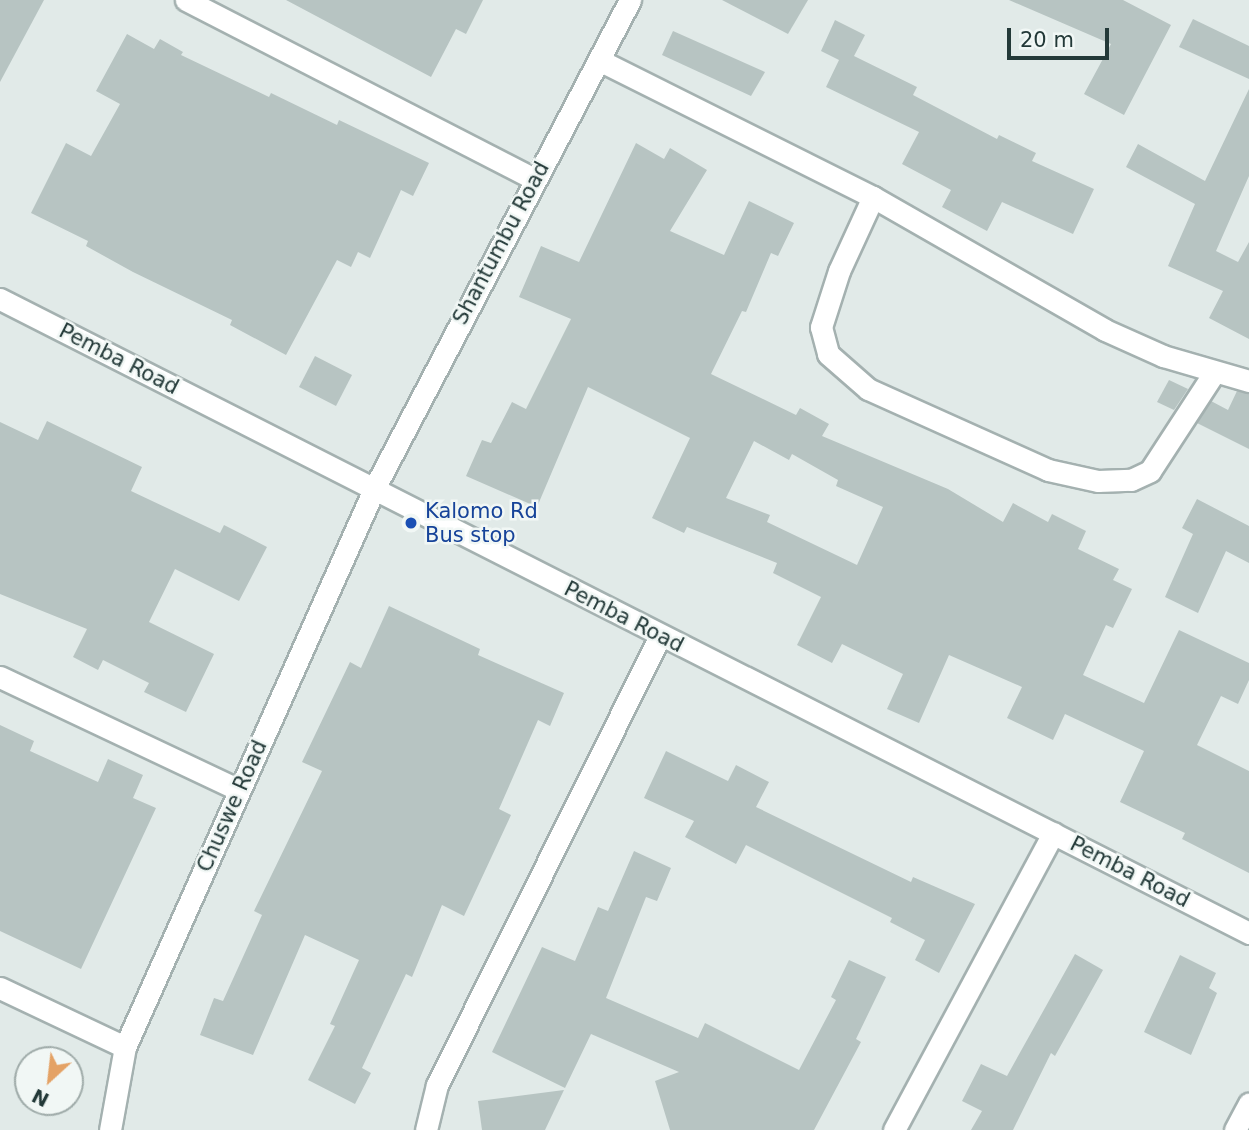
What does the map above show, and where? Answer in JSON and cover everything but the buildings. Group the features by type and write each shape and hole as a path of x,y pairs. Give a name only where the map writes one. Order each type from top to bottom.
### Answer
{"street":[{"path":"186,0 534,179"},
{"name":"Shantumbu Road","path":"375,487 630,0"},
{"path":"599,60 873,197 1105,330 1214,373 1249,381"},
{"path":"873,197 839,271 821,327 828,354 868,388 1048,470 1098,481 1131,480 1150,471 1214,373"},
{"name":"Pemba Road","path":"0,299 1249,933"},
{"name":"Chuswe Road","path":"110,1130 125,1047 375,487"},
{"path":"426,1130 437,1085 660,636"},
{"path":"0,677 239,790"},
{"path":"894,1130 1053,833"},
{"path":"0,988 125,1047"},
{"path":"1235,1130 1249,1104"}],"place":[{"name":"Kalomo Rd Bus stop","path":"411,523"}]}
